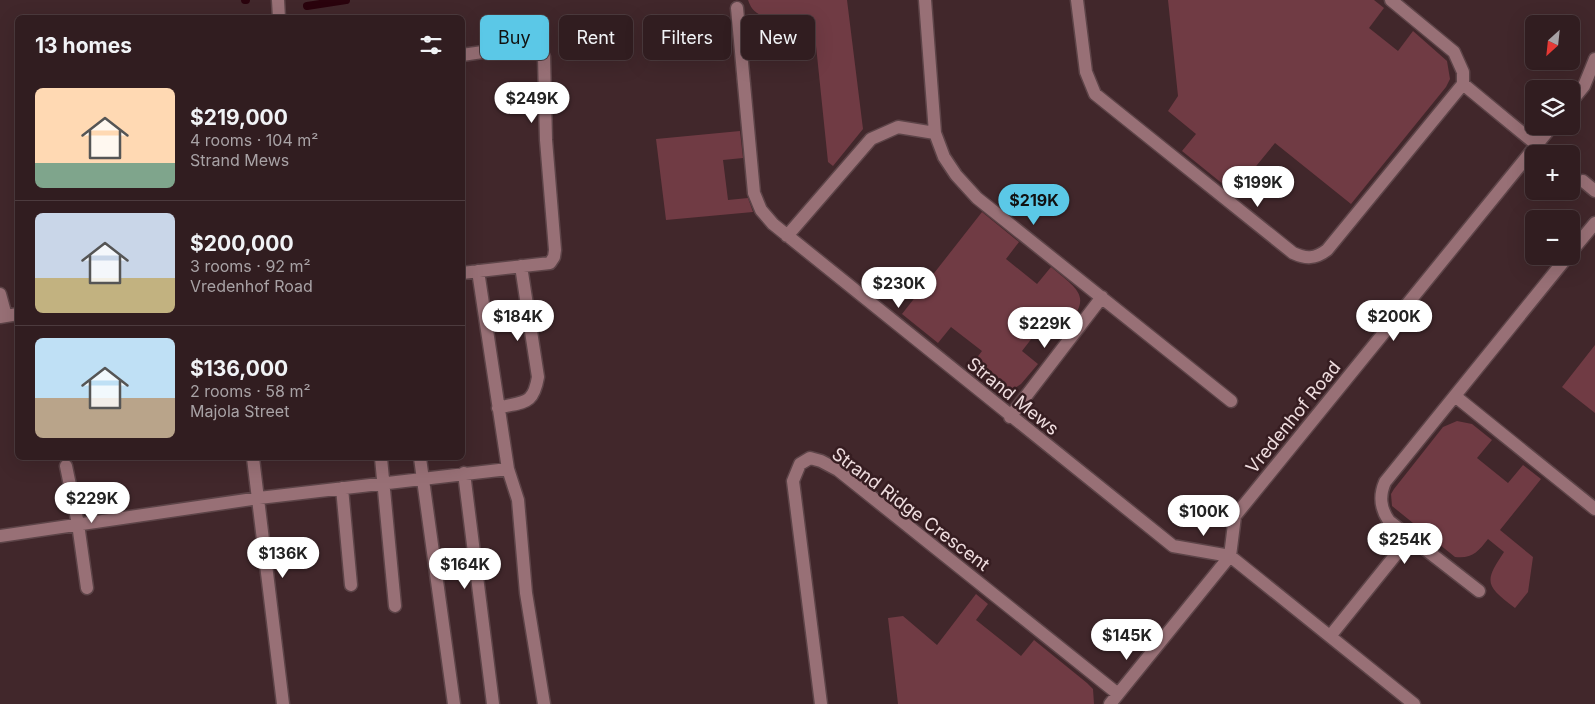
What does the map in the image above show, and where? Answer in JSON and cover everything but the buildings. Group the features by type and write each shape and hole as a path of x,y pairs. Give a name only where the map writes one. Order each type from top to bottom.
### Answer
{"street":[{"path":"278,0 279,15"},
{"path":"925,0 935,133 944,157 956,175 977,198 1231,401"},
{"path":"1078,0 1086,72 1095,94 1285,247 1301,257 1320,256 1327,250 1463,84 1462,72 1454,52 1391,0"},
{"name":"Strand Mews","path":"737,8 754,193 761,210 787,236 1173,546 1230,556"},
{"path":"465,55 532,45 540,49 544,57 546,140 555,254 550,263 465,273"},
{"path":"1580,91 1584,86 1595,59"},
{"path":"1463,84 1537,145"},
{"path":"787,236 871,139 898,127 935,133"},
{"name":"Vredenhof Road","path":"1537,145 1545,135"},
{"name":"Vredenhof Road","path":"1230,556 1235,516 1525,160"},
{"path":"1584,182 1595,191"},
{"path":"1580,241 1595,223"},
{"path":"1479,591 1385,515 1380,500 1381,490 1385,482 1561,265"},
{"path":"498,408 529,400 535,394 538,377 521,266"},
{"path":"478,271 508,469 518,500 526,592 544,704"},
{"path":"0,294 8,315"},
{"path":"1010,417 1102,297"},
{"path":"1455,396 1595,510"},
{"name":"Strand Ridge Crescent","path":"821,704 793,481 800,464 810,458 821,461 838,470 1114,699 1230,556"},
{"path":"254,460 283,704"},
{"path":"381,460 395,606"},
{"path":"420,460 454,704"},
{"path":"66,466 78,524 87,588"},
{"path":"0,536 259,498 508,469"},
{"path":"464,473 493,704"},
{"path":"342,488 351,585"},
{"path":"1331,635 1410,537"},
{"path":"1230,556 1331,635 1412,703"}],"shaded area":[{"path":"748,0 847,0 863,129 833,166 828,162 815,36 815,15 761,15 752,8"},
{"path":"1168,0 1374,0 1384,8 1369,28 1398,51 1413,31 1447,61 1450,79 1446,87 1351,204 1275,143 1234,193 1182,151 1196,134 1168,111 1178,96"},
{"path":"740,131 743,158 723,160 728,200 748,198 753,212 666,220 656,139"},
{"path":"982,212 1019,242 1006,259 1037,284 1051,267 1077,290 1080,297 1077,311 1062,333 1046,320 1022,351 1038,364 1021,384 1010,391 994,388 969,368 982,351 951,327 938,343 902,314"},
{"path":"1595,345 1595,413 1562,387"},
{"path":"1457,421 1472,424 1492,440 1477,458 1508,483 1523,465 1541,479 1500,530 1533,557 1528,592 1515,608 1498,594 1491,583 1493,570 1504,552 1488,539 1474,554 1466,557 1455,557 1392,506 1391,494 1394,489 1443,427"},
{"path":"976,594 988,604 976,620 1021,656 1034,640 1093,689 1094,704 898,704 888,618 903,616 937,645"}],"waterway":[{"path":"307,6 346,0"}]}
